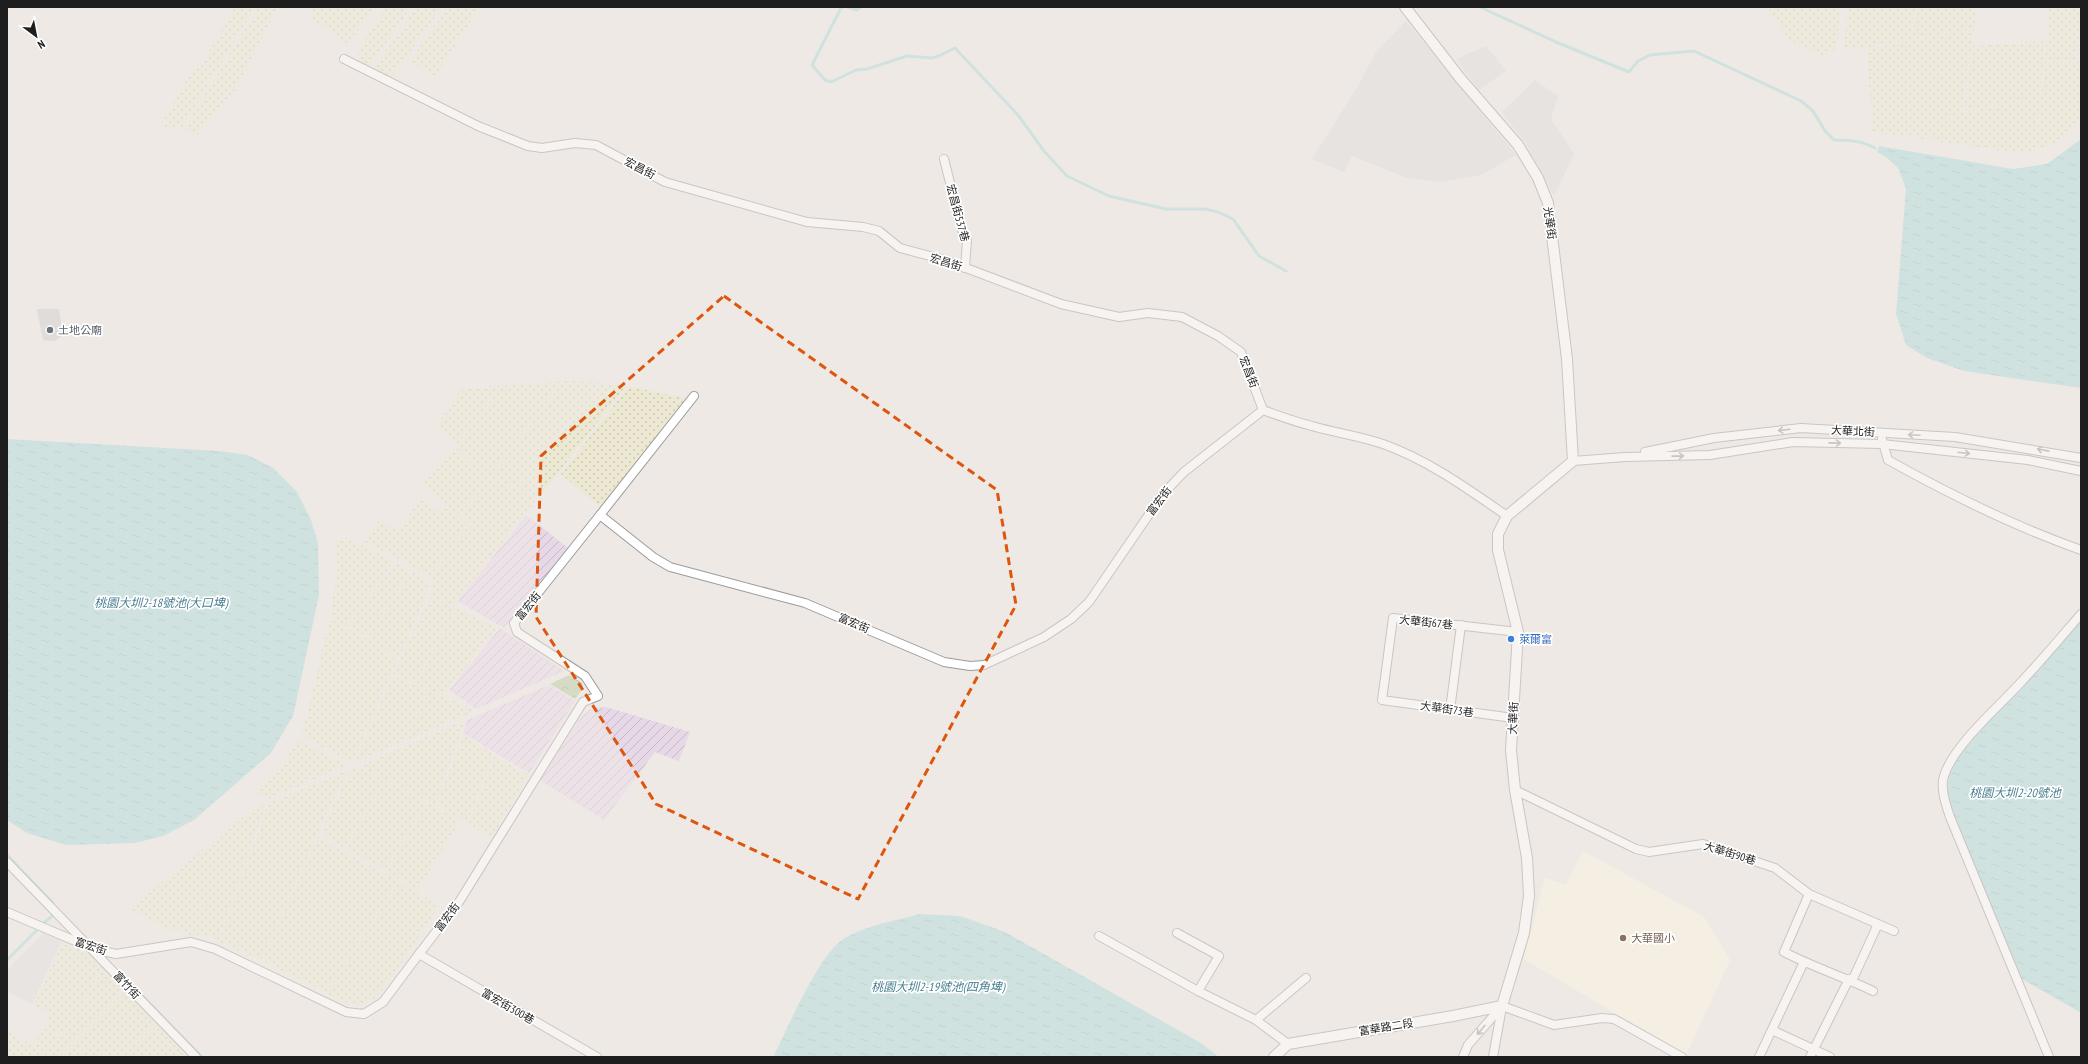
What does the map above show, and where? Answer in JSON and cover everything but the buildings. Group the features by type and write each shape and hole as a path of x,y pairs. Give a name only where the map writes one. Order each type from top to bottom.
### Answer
{"street":[{"name":"光華街","path":"1405,7 1460,78 1518,145 1538,178 1548,203 1567,359 1573,461"},
{"name":"宏昌街","path":"344,60 478,126 528,146 542,148 575,143 596,145 665,182 807,222 863,227 879,231 900,248 966,268 1061,304 1119,317 1148,313 1182,317 1218,336 1241,352 1263,410"},
{"name":"宏昌街537巷","path":"944,159 962,230 967,240 966,268"},
{"path":"600,515 694,396"},
{"name":"富宏街","path":"7,912 94,950 116,954 191,942 215,949 346,1012 364,1014 383,1002 459,902 583,702 598,696 585,676 517,632 514,624 600,515 653,557 670,567 805,603 944,662 970,666 984,665 1044,637 1071,619 1089,602 1163,494 1184,472 1263,410"},
{"path":"1263,410 1313,427 1347,433 1410,455 1451,478 1507,516"},
{"name":"大華北街","path":"1625,457 1714,438 1802,428 1955,437 2081,458"},
{"path":"1882,433 1882,444 1888,460 1956,497 2034,533 2081,550"},
{"name":"大華北街","path":"1573,461 1625,457 1710,455 1793,442 1882,444 2028,460 2081,471"},
{"name":"大華街","path":"1493,1057 1502,1006 1524,933 1529,896 1527,858 1515,790 1511,750 1518,632 1498,550 1498,534 1507,516 1573,461"},
{"path":"2049,1057 1950,817 1945,801 1943,778 1948,765 1960,747 2024,679 2081,614"},
{"name":"大華街67巷","path":"1382,700 1393,618 1518,632"},
{"path":"1450,710 1461,625"},
{"name":"大華街73巷","path":"1382,700 1513,718"},
{"name":"大華街90巷","path":"1515,790 1636,849 1649,852 1703,844 1775,868 1809,894 1894,931"},
{"name":"富竹街","path":"7,862 94,950 196,1057"},
{"path":"1809,894 1784,952 1804,962 1851,980 1873,991"},
{"path":"1812,1054 1851,980 1878,924"},
{"path":"1178,933 1219,956 1198,991"},
{"path":"1099,936 1198,991 1256,1020 1288,1044 1274,1057"},
{"name":"富宏街300巷","path":"419,954 597,1057"},
{"path":"1759,1057 1804,962"},
{"path":"1256,1020 1306,978"},
{"name":"大華街","path":"1463,1057 1468,1045 1502,1006"},
{"path":"1502,1006 1554,1025 1602,1018 1614,1019 1682,1057"},
{"name":"富華路二段","path":"1288,1044 1453,1016 1502,1006"},
{"path":"1772,1030 1812,1054 1830,1057"}],"highlighted area":[{"path":"724,296 997,490 1016,605 858,899 656,804 536,617 541,456"}],"shaded area":[{"path":"235,7 255,7 182,127 176,124 172,130 161,125 194,67 201,67"},
{"path":"259,7 277,7 235,90 197,135 184,129"},
{"path":"315,7 374,7 348,44 309,17"},
{"path":"387,7 411,7 369,67 359,61 358,55 361,46"},
{"path":"417,7 442,7 391,78 373,69"},
{"path":"448,7 480,7 435,77 410,61"},
{"path":"1772,7 1841,7 1836,49 1822,56 1791,41 1769,13"},
{"path":"1848,7 1915,7 1911,39 1858,49 1844,48"},
{"path":"1917,7 1977,7 1974,28 1912,39"},
{"path":"2049,7 2081,7 2077,60 2045,61"},
{"path":"1406,21 1516,155 1481,175 1441,182 1407,178 1352,156 1344,172 1312,159 1357,88 1376,52"},
{"path":"1974,29 1968,70 1907,77 1909,136 1872,132 1867,49"},
{"path":"2045,41 2040,98 1964,110 1973,46"},
{"path":"1486,46 1506,71 1479,90 1456,59"},
{"path":"2045,62 2081,62 2081,119 2055,143 2039,150 2036,144"},
{"path":"1968,71 1962,110 1948,118 1933,131 1928,140 1910,136 1909,77"},
{"path":"1535,80 1558,96 1551,119 1574,154 1554,196 1526,144 1502,112"},
{"path":"2040,99 2035,144 2037,150 2027,152 1997,150 1930,140 1934,132 1949,119 1964,112"},
{"path":"37,309 59,309 63,335 55,341 43,340"},
{"path":"562,381 490,476 455,448 503,386"},
{"path":"564,381 600,382 517,488 491,477"},
{"path":"601,382 626,386 539,497 518,488"},
{"path":"501,386 456,445 436,427 463,388"},
{"path":"629,386 686,399 600,507 561,474"},
{"path":"454,449 489,477 459,515 422,483"},
{"path":"490,478 537,498 499,547 461,516"},
{"path":"422,498 440,512 446,505 468,524 429,577 396,557 364,542 380,519 397,531"},
{"path":"526,515 568,548 504,628 458,601"},
{"path":"469,525 498,548 454,606 431,596 433,585 430,578"},
{"path":"345,538 394,561 346,626 330,617 338,567 335,540"},
{"path":"396,562 411,571 367,637 348,626"},
{"path":"413,571 426,581 427,585 425,598 398,659 368,637"},
{"path":"430,597 456,608 415,683 393,674"},
{"path":"457,609 497,628 443,695 416,684"},
{"path":"330,619 367,639 397,660 352,763 302,736"},
{"path":"500,628 564,671 476,709 449,690"},
{"path":"393,676 428,691 405,741 355,762"},
{"path":"549,685 575,701 529,773 463,733 467,720"},
{"path":"429,691 470,708 472,712 407,740"},
{"path":"606,707 690,732 679,761 655,752 604,820 540,780 581,717 591,709"},
{"path":"465,720 435,805 360,766"},
{"path":"463,735 493,754 467,823 437,805"},
{"path":"298,740 346,765 268,799 254,792 280,769"},
{"path":"495,755 528,775 492,838 469,824"},
{"path":"357,767 384,780 344,848 326,838 323,835 323,830 333,806 353,769"},
{"path":"349,770 332,801 261,960 219,942 269,803"},
{"path":"385,781 426,802 385,870 346,849"},
{"path":"428,803 460,821 418,890 386,871"},
{"path":"266,804 218,941 208,936 193,934 225,832 249,812"},
{"path":"224,833 192,935 188,935 182,929 173,931 129,909"},
{"path":"320,834 326,842 398,881 326,992 266,963 264,956"},
{"name":"大華國小","path":"1583,851 1704,917 1730,960 1686,1055 1524,959 1545,878 1566,885"},
{"path":"399,882 439,906 392,978 374,999 358,1005 341,1001 327,993"},
{"path":"43,933 62,941 32,1004 7,991 7,971"},
{"path":"63,941 82,949 67,980 83,949 97,956 103,966 64,1036 44,1027 50,1015 34,1005"},
{"path":"104,967 124,988 73,1042 65,1036"},
{"path":"128,992 157,1022 120,1057 71,1047 123,993"},
{"path":"158,1023 185,1051 179,1057 122,1057"},
{"path":"44,1028 73,1043 58,1057 54,1057 33,1045"},
{"path":"7,1031 51,1057 7,1057"},
{"path":"70,1048 114,1057 61,1057"}],"green space":[{"path":"569,675 582,683 583,688 575,699 550,684"}],"water":[{"path":"2081,139 2081,388 1964,371 1927,358 1906,345 1896,314 1906,189 1898,168 1886,157 1877,152 1879,146 2013,169 2047,164"},
{"name":"桃園大圳2-18號池(大口埤)","path":"7,439 219,451 248,455 273,468 297,492 311,520 318,543 319,595 293,716 271,753 194,820 163,836 135,843 66,845 27,833 7,820"},
{"name":"桃園大圳2-20號池","path":"2081,621 2081,1013 2022,979 1953,817 1948,794 1948,780 1956,758"},
{"name":"桃園大圳2-19號池(四角埤)","path":"920,914 960,916 1005,932 1201,1043 1219,1057 773,1057 805,992 825,959 835,946 845,938 863,930"}],"waterway":[{"path":"844,7 841,8 812,65 825,80 831,82 856,70 867,69 907,56 932,58 955,48 1018,115 1044,151 1067,176 1109,196 1166,209 1205,209 1218,212 1233,219 1259,256 1286,271"},
{"path":"847,7 857,10 861,7"},
{"path":"1480,7 1556,42 1629,72 1638,61 1650,55 1694,51 1801,101 1813,111 1825,131 1834,140 1855,141 1875,148"},
{"path":"7,855 53,903"},
{"path":"44,923 52,916"},
{"path":"7,960 36,931"},
{"path":"123,976 202,1057"}],"place":[{"name":"土地公廟","path":"50,330"},
{"name":"萊爾富","path":"1511,639"},
{"name":"大華國小","path":"1623,938"}]}
